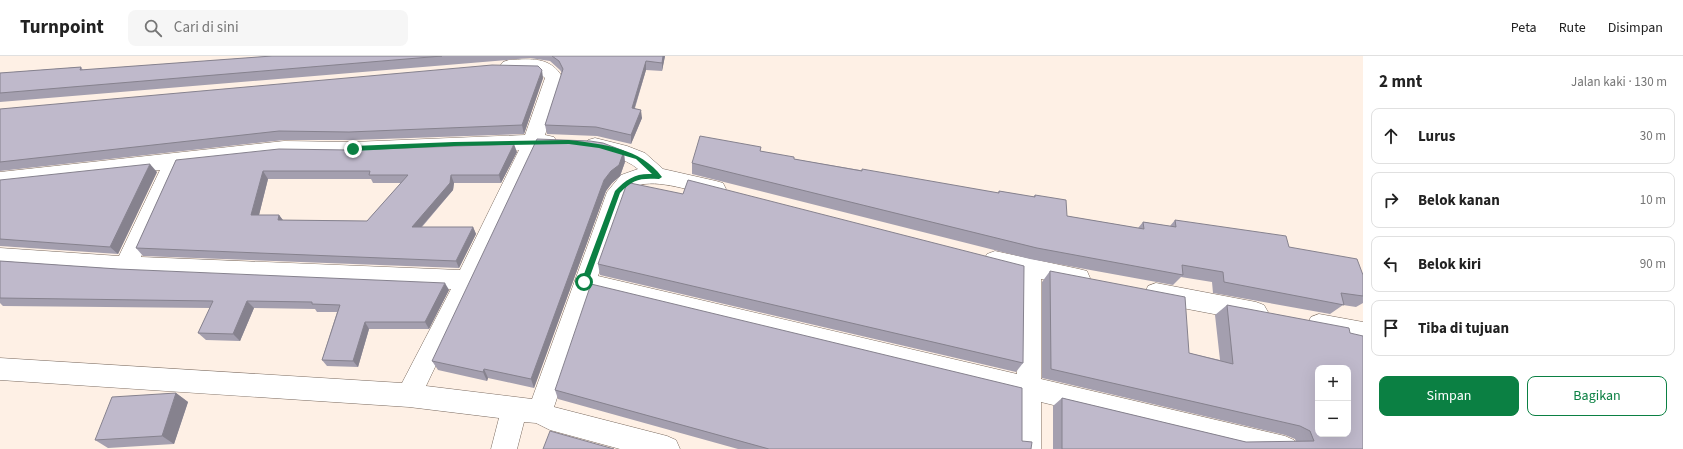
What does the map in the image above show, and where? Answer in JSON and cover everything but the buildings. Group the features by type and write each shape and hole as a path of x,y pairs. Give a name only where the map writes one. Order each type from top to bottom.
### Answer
{"street":[{"path":"409,395 467,280 533,142 554,78 552,72 545,68 529,66 491,66"},
{"path":"0,180 175,159 284,148 353,149 533,142 569,142 620,151 638,158 659,177"},
{"path":"126,266 175,159"},
{"path":"540,412 584,282 617,192 627,182 642,176 659,177 734,194"},
{"path":"977,256 1030,269 1100,282"},
{"path":"0,257 126,266 467,280"},
{"path":"1028,449 1030,269"},
{"path":"584,282 1285,449"},
{"path":"1139,290 1278,316"},
{"path":"1301,320 1363,332"},
{"path":"0,369 409,395 514,410 540,412 550,418 667,449"},
{"path":"504,449 514,410"}],"route":[{"path":"353,149 454,144 569,142 599,146 620,151 638,158 659,177 642,176 627,182 617,192 584,282"}]}
